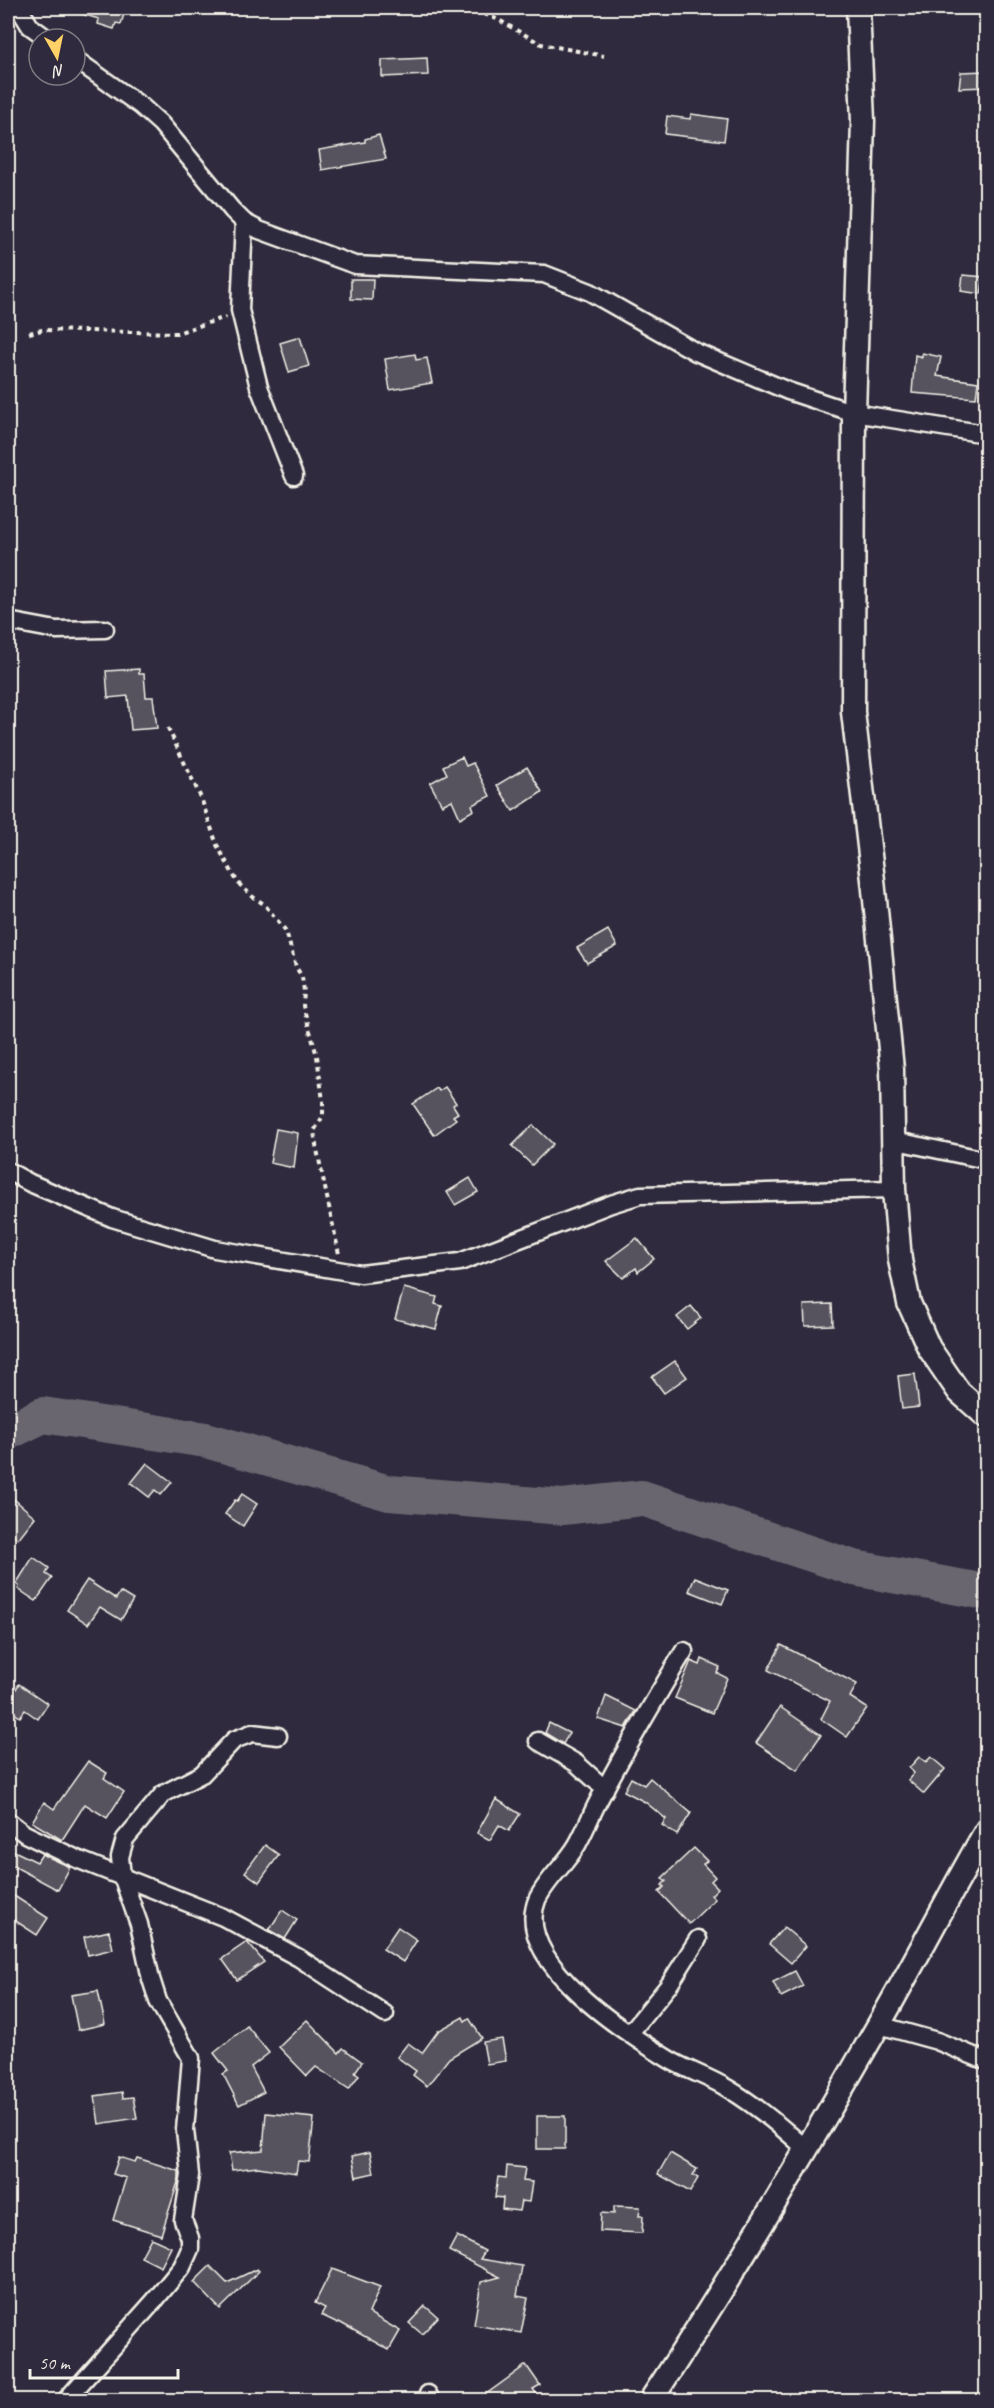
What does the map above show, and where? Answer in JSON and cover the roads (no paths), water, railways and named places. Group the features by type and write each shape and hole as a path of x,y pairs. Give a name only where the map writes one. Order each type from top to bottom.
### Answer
{"main road":[{"path":"858,8 863,121 854,413 853,712 891,1058 894,1189 900,1260 909,1303 929,1348 959,1392 987,1416"},
{"path":"651,2400 806,2149 879,2025 946,1900 987,1831"}],"street":[{"path":"19,8 31,27"},
{"path":"87,68 141,106 161,124 244,222 258,230 355,265 544,274 590,292 696,352 788,391 854,413 987,434"},
{"path":"244,222 240,310 259,387 294,476"},
{"path":"8,621 56,630 105,629"},
{"path":"892,1140 987,1160"},
{"path":"8,1171 30,1183 112,1218 215,1249 361,1274 460,1262 640,1195 894,1189"},
{"path":"684,1651 647,1711 576,1846 537,1900 535,1928 543,1953 580,1998 670,2060 729,2088 780,2125 806,2149"},
{"path":"66,2400 155,2300 182,2267 190,2249 190,2238 183,2220 190,2175 185,2130 190,2058 158,2001 139,1924 122,1876 120,1857 125,1839 164,1794 202,1774 234,1740 252,1733 278,1736"},
{"path":"538,1741 576,1763 605,1789"},
{"path":"8,1821 25,1834 77,1858 223,1917 299,1958 385,2014"},
{"path":"630,2033 669,1985 698,1939"},
{"path":"879,2025 937,2041 987,2061"}],"waterway":[{"path":"8,1432 43,1415 206,1440 389,1493 563,1507 642,1498 854,1568 986,1592"}]}
